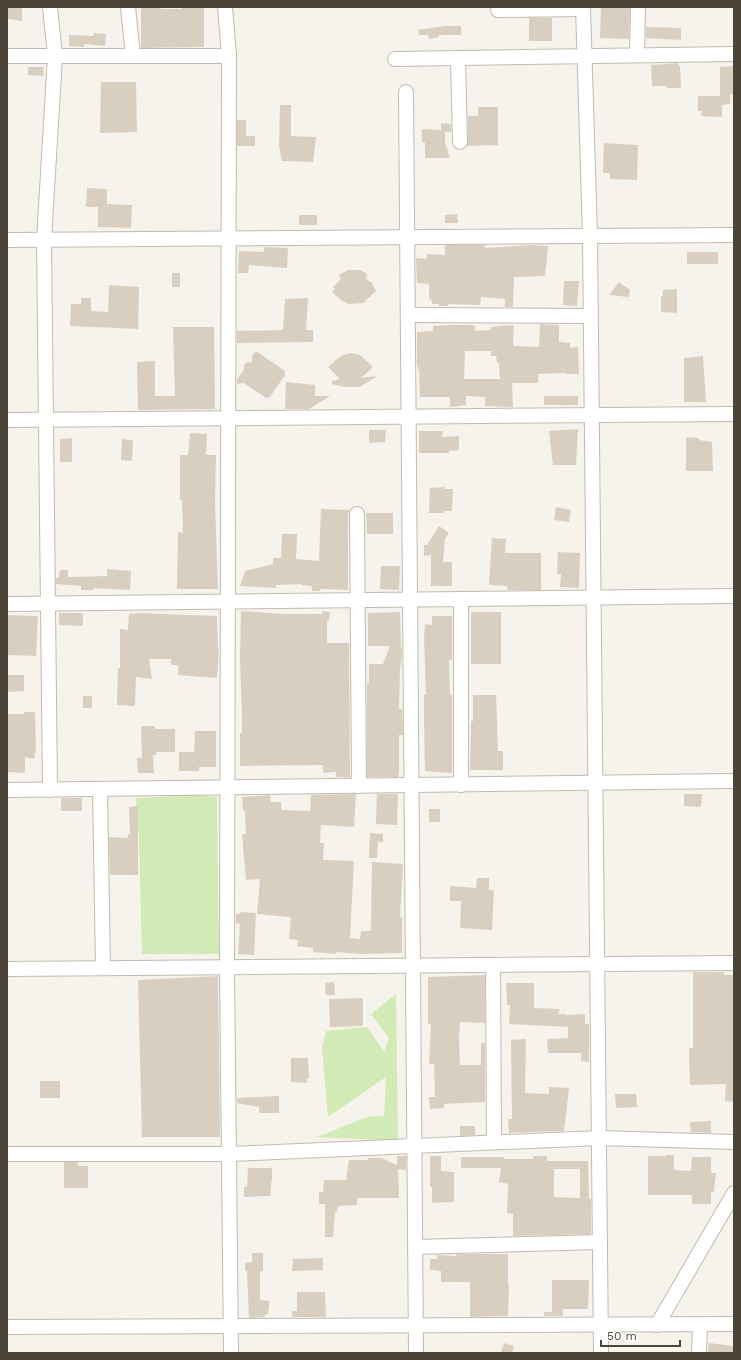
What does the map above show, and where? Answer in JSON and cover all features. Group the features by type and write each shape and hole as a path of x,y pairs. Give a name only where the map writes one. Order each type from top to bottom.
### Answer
{"street":[{"path":"50,7 55,56 44,240 50,790"},
{"path":"128,7 133,56"},
{"path":"225,7 229,56 227,967 231,1353"},
{"path":"637,55 638,7"},
{"path":"498,10 583,8 590,236 601,1353"},
{"path":"395,59 734,54"},
{"path":"7,56 229,56"},
{"path":"458,58 460,142"},
{"path":"406,92 416,1353"},
{"path":"7,240 228,237 734,235"},
{"path":"408,315 590,316"},
{"path":"7,420 734,414"},
{"path":"357,514 358,786"},
{"path":"7,604 734,596"},
{"path":"461,599 461,784"},
{"path":"7,790 734,781"},
{"path":"100,789 103,968"},
{"path":"7,969 734,963"},
{"path":"492,965 494,1142"},
{"path":"7,1154 230,1154 599,1138 734,1142"},
{"path":"657,1325 734,1193"},
{"path":"415,1247 600,1242"},
{"path":"7,1327 734,1324"},
{"path":"699,1353 700,1325"}],"green space":[{"path":"194,795 217,797 219,954 142,954 139,839 136,798"},
{"path":"396,994 398,1141 317,1137 367,1117 384,1116 386,1077 328,1117 322,1048 326,1031 367,1027 384,1052 389,1038 371,1014"}],"building":[{"path":"7,7 22,8 22,21 7,19"},
{"path":"141,7 182,9 182,7 204,7 204,47 141,48"},
{"path":"601,7 630,7 629,39 600,38"},
{"path":"529,18 552,18 552,41 529,41"},
{"path":"445,26 461,26 461,35 439,35 439,37 429,39 428,35 419,35 418,30"},
{"path":"646,27 681,28 681,40 646,38"},
{"path":"94,33 106,34 105,46 84,44 84,47 69,46 69,35 93,36"},
{"path":"678,63 680,66 681,88 652,86 651,65"},
{"path":"734,66 734,94 730,94 730,104 722,105 722,117 701,116 702,111 698,111 698,96 720,96 720,67"},
{"path":"28,67 44,67 43,76 28,75"},
{"path":"101,82 136,82 137,132 100,133"},
{"path":"280,105 291,105 291,136 316,137 313,162 282,161 279,147"},
{"path":"478,107 498,107 498,145 467,146 468,116 478,116"},
{"path":"237,120 246,120 246,136 255,136 255,146 237,146"},
{"path":"441,123 451,124 451,132 445,132 445,143 450,158 425,158 425,143 422,142 422,129 441,130"},
{"path":"604,143 638,145 637,180 610,179 610,173 603,173"},
{"path":"87,188 107,189 107,204 132,205 131,228 98,227 98,207 86,207"},
{"path":"457,214 458,223 445,223 445,215"},
{"path":"299,215 317,215 317,225 299,225"},
{"path":"445,245 485,245 485,248 532,245 548,246 545,276 514,277 513,307 505,307 505,299 481,297 480,305 448,304 448,306 439,306 439,304 432,304 431,299 429,299 429,284 417,283 416,258 427,259 427,254 445,255"},
{"path":"264,247 288,248 287,268 249,265 248,273 238,273 239,251 264,252"},
{"path":"687,252 718,252 718,264 687,264"},
{"path":"348,270 360,270 367,274 366,279 372,283 376,291 363,303 349,304 342,301 332,292 335,289 333,287 341,279 339,275"},
{"path":"172,273 180,273 180,287 172,287"},
{"path":"564,281 579,281 577,306 563,305"},
{"path":"619,282 630,290 629,297 609,295"},
{"path":"109,285 139,287 138,329 70,326 71,304 81,304 81,298 91,298 91,311 108,312"},
{"path":"677,289 677,313 661,312 661,296 663,296 663,290"},
{"path":"308,298 306,330 313,330 313,342 237,343 237,331 283,330 285,299"},
{"path":"540,324 559,325 559,342 570,343 570,348 578,347 579,374 538,374 538,383 512,383 513,407 485,406 485,397 466,396 466,405 450,407 450,397 420,397 419,371 417,364 417,332 433,331 433,326 473,325 475,326 475,331 491,330 491,327 514,325 513,346 539,347","holes":["465,351 491,351 491,356 496,356 497,363 499,363 500,379 464,379"]},
{"path":"173,327 214,327 215,409 138,410 137,362 155,361 155,396 175,396"},
{"path":"256,351 285,371 285,375 270,397 266,398 244,383 237,384 237,380 244,369 244,365 252,362 252,356"},
{"path":"351,353 360,355 373,367 361,378 377,376 360,387 345,387 332,384 332,381 340,379 328,367 338,358"},
{"path":"703,356 706,402 684,402 684,358"},
{"path":"286,382 315,385 315,396 330,396 309,409 285,409"},
{"path":"544,396 578,396 578,405 544,405"},
{"path":"578,429 576,465 553,465 549,431"},
{"path":"369,430 386,430 385,442 369,443"},
{"path":"419,431 443,431 442,437 459,436 459,450 449,451 449,453 419,453"},
{"path":"190,433 207,434 206,455 216,455 215,501 218,589 177,589 178,532 183,533 182,500 180,500 180,455 188,455"},
{"path":"686,437 699,438 699,440 712,442 713,471 686,471"},
{"path":"72,438 72,462 60,462 60,439"},
{"path":"122,439 133,440 132,461 121,460"},
{"path":"445,487 445,489 453,489 452,511 444,511 444,513 429,513 430,488"},
{"path":"556,507 571,510 569,522 554,520"},
{"path":"321,509 350,510 348,514 348,590 320,589 320,591 312,591 312,586 301,584 276,585 276,588 240,586 245,571 273,564 273,558 281,558 282,534 297,534 296,559 319,561"},
{"path":"366,513 393,513 393,534 367,534"},
{"path":"439,526 449,533 445,539 443,562 452,562 452,586 431,586 431,555 424,556 424,545 427,545"},
{"path":"492,538 506,539 505,553 541,553 541,590 508,590 507,586 489,585"},
{"path":"558,552 580,553 579,588 560,587 561,574 557,574"},
{"path":"381,566 400,566 399,590 380,589"},
{"path":"107,569 131,571 130,590 93,588 94,590 81,590 81,586 56,584 56,578 59,578 60,570 68,570 68,577 107,576"},
{"path":"241,611 285,614 322,614 322,611 330,612 329,621 327,621 327,643 349,643 350,777 336,777 336,772 323,773 323,765 240,766 240,733 242,733 240,656"},
{"path":"400,612 402,656 400,669 399,709 402,709 403,735 399,735 398,777 367,777 367,683 369,683 369,664 383,664 390,646 368,646 368,613"},
{"path":"471,612 501,612 501,664 471,664"},
{"path":"59,613 83,613 83,626 59,625"},
{"path":"139,613 217,616 219,650 217,678 178,675 178,665 171,665 171,659 149,659 152,679 136,677 135,706 117,705 118,668 120,668 120,629 128,630 129,614"},
{"path":"7,615 38,616 36,656 7,655"},
{"path":"432,616 452,616 452,660 449,660 450,695 452,695 452,773 425,771 424,695 426,695 424,639 425,624 432,625"},
{"path":"7,675 24,675 24,691 7,692"},
{"path":"473,695 496,695 498,751 503,751 503,770 470,770"},
{"path":"83,696 92,696 92,708 83,708"},
{"path":"24,712 35,712 36,748 34,759 25,757 25,773 7,772 7,714 24,714"},
{"path":"141,726 155,726 155,729 175,729 175,752 156,752 156,755 153,755 154,773 138,773 137,758 142,758"},
{"path":"195,731 216,731 216,767 199,767 199,771 179,771 179,752 194,752"},
{"path":"356,794 354,827 321,825 320,843 324,843 323,860 354,861 350,938 360,939 361,931 371,931 372,862 403,864 400,917 402,917 402,953 361,954 336,952 336,954 313,952 313,948 297,946 298,940 289,939 291,917 257,914 260,879 246,880 242,834 246,834 245,811 243,811 242,797 270,795 271,802 281,802 281,810 310,811 311,795"},
{"path":"377,794 398,794 397,825 376,824"},
{"path":"684,794 702,794 701,807 684,806"},
{"path":"61,798 82,798 82,811 61,811"},
{"path":"138,806 138,875 110,875 109,837 128,838 128,834 130,834 129,807"},
{"path":"429,809 440,809 440,822 429,822"},
{"path":"370,833 383,834 383,842 378,842 377,858 369,858"},
{"path":"477,878 489,878 489,890 494,890 492,930 460,928 461,901 450,901 450,886 476,888"},
{"path":"240,912 256,913 254,955 238,954 240,924 236,923 236,914 240,914"},
{"path":"693,972 724,972 724,975 734,975 734,1102 725,1101 726,1084 690,1085 689,1048 693,1048"},
{"path":"485,975 485,1023 460,1022 459,1038 460,1065 481,1065 481,1043 485,1043 485,1102 444,1104 444,1108 430,1109 429,1097 435,1097 434,1064 429,1064 431,1024 428,1024 428,977"},
{"path":"218,976 220,1137 142,1137 138,980"},
{"path":"334,982 335,995 326,995 325,983"},
{"path":"506,983 534,983 534,1008 560,1009 558,1014 566,1015 585,1014 585,1024 589,1024 589,1062 581,1061 581,1053 548,1053 547,1039 568,1038 568,1027 509,1024 510,1005 507,1005"},
{"path":"363,998 363,1026 330,1027 329,999"},
{"path":"526,1039 525,1093 549,1094 549,1087 569,1088 564,1131 509,1133 508,1119 512,1119 511,1040"},
{"path":"291,1058 308,1058 309,1079 307,1079 307,1083 291,1082"},
{"path":"40,1081 60,1081 60,1098 40,1098"},
{"path":"615,1094 636,1094 637,1107 616,1108"},
{"path":"279,1096 279,1113 259,1113 259,1107 237,1103 237,1098"},
{"path":"711,1121 711,1133 691,1132 690,1122"},
{"path":"460,1126 475,1126 475,1135 460,1136"},
{"path":"674,1155 674,1170 691,1171 692,1157 711,1157 711,1173 716,1173 714,1192 711,1192 711,1204 692,1204 692,1195 648,1195 648,1156"},
{"path":"397,1156 406,1156 406,1170 398,1169 399,1198 357,1198 357,1205 338,1206 337,1212 335,1212 333,1237 325,1237 325,1204 319,1204 319,1192 323,1192 324,1180 346,1180 349,1160 381,1158 397,1165"},
{"path":"430,1156 441,1156 441,1171 454,1172 454,1202 432,1203 432,1187 430,1187"},
{"path":"533,1156 547,1156 547,1161 588,1161 589,1199 591,1199 591,1234 513,1236 513,1214 507,1213 508,1184 499,1182 501,1168 461,1168 461,1157 533,1159","holes":["554,1169 580,1169 580,1198 554,1197"]},
{"path":"64,1162 78,1162 78,1166 88,1166 88,1188 64,1188"},
{"path":"248,1168 272,1168 270,1196 244,1197 244,1187 247,1187"},
{"path":"252,1253 263,1253 263,1271 260,1271 260,1300 269,1301 268,1314 265,1314 265,1317 249,1318 247,1271 245,1271 245,1263 252,1262"},
{"path":"456,1254 508,1254 508,1316 470,1317 470,1282 441,1282 441,1271 430,1270 430,1259 437,1259 437,1255 456,1256"},
{"path":"323,1258 323,1270 292,1271 293,1259"},
{"path":"552,1280 589,1280 588,1309 563,1309 563,1316 544,1316 544,1312 552,1312"},
{"path":"297,1292 325,1292 326,1317 292,1317 292,1311 297,1311"},
{"path":"504,1343 514,1346 512,1353 501,1353"},
{"path":"709,1343 734,1346 734,1353 708,1353"}]}
